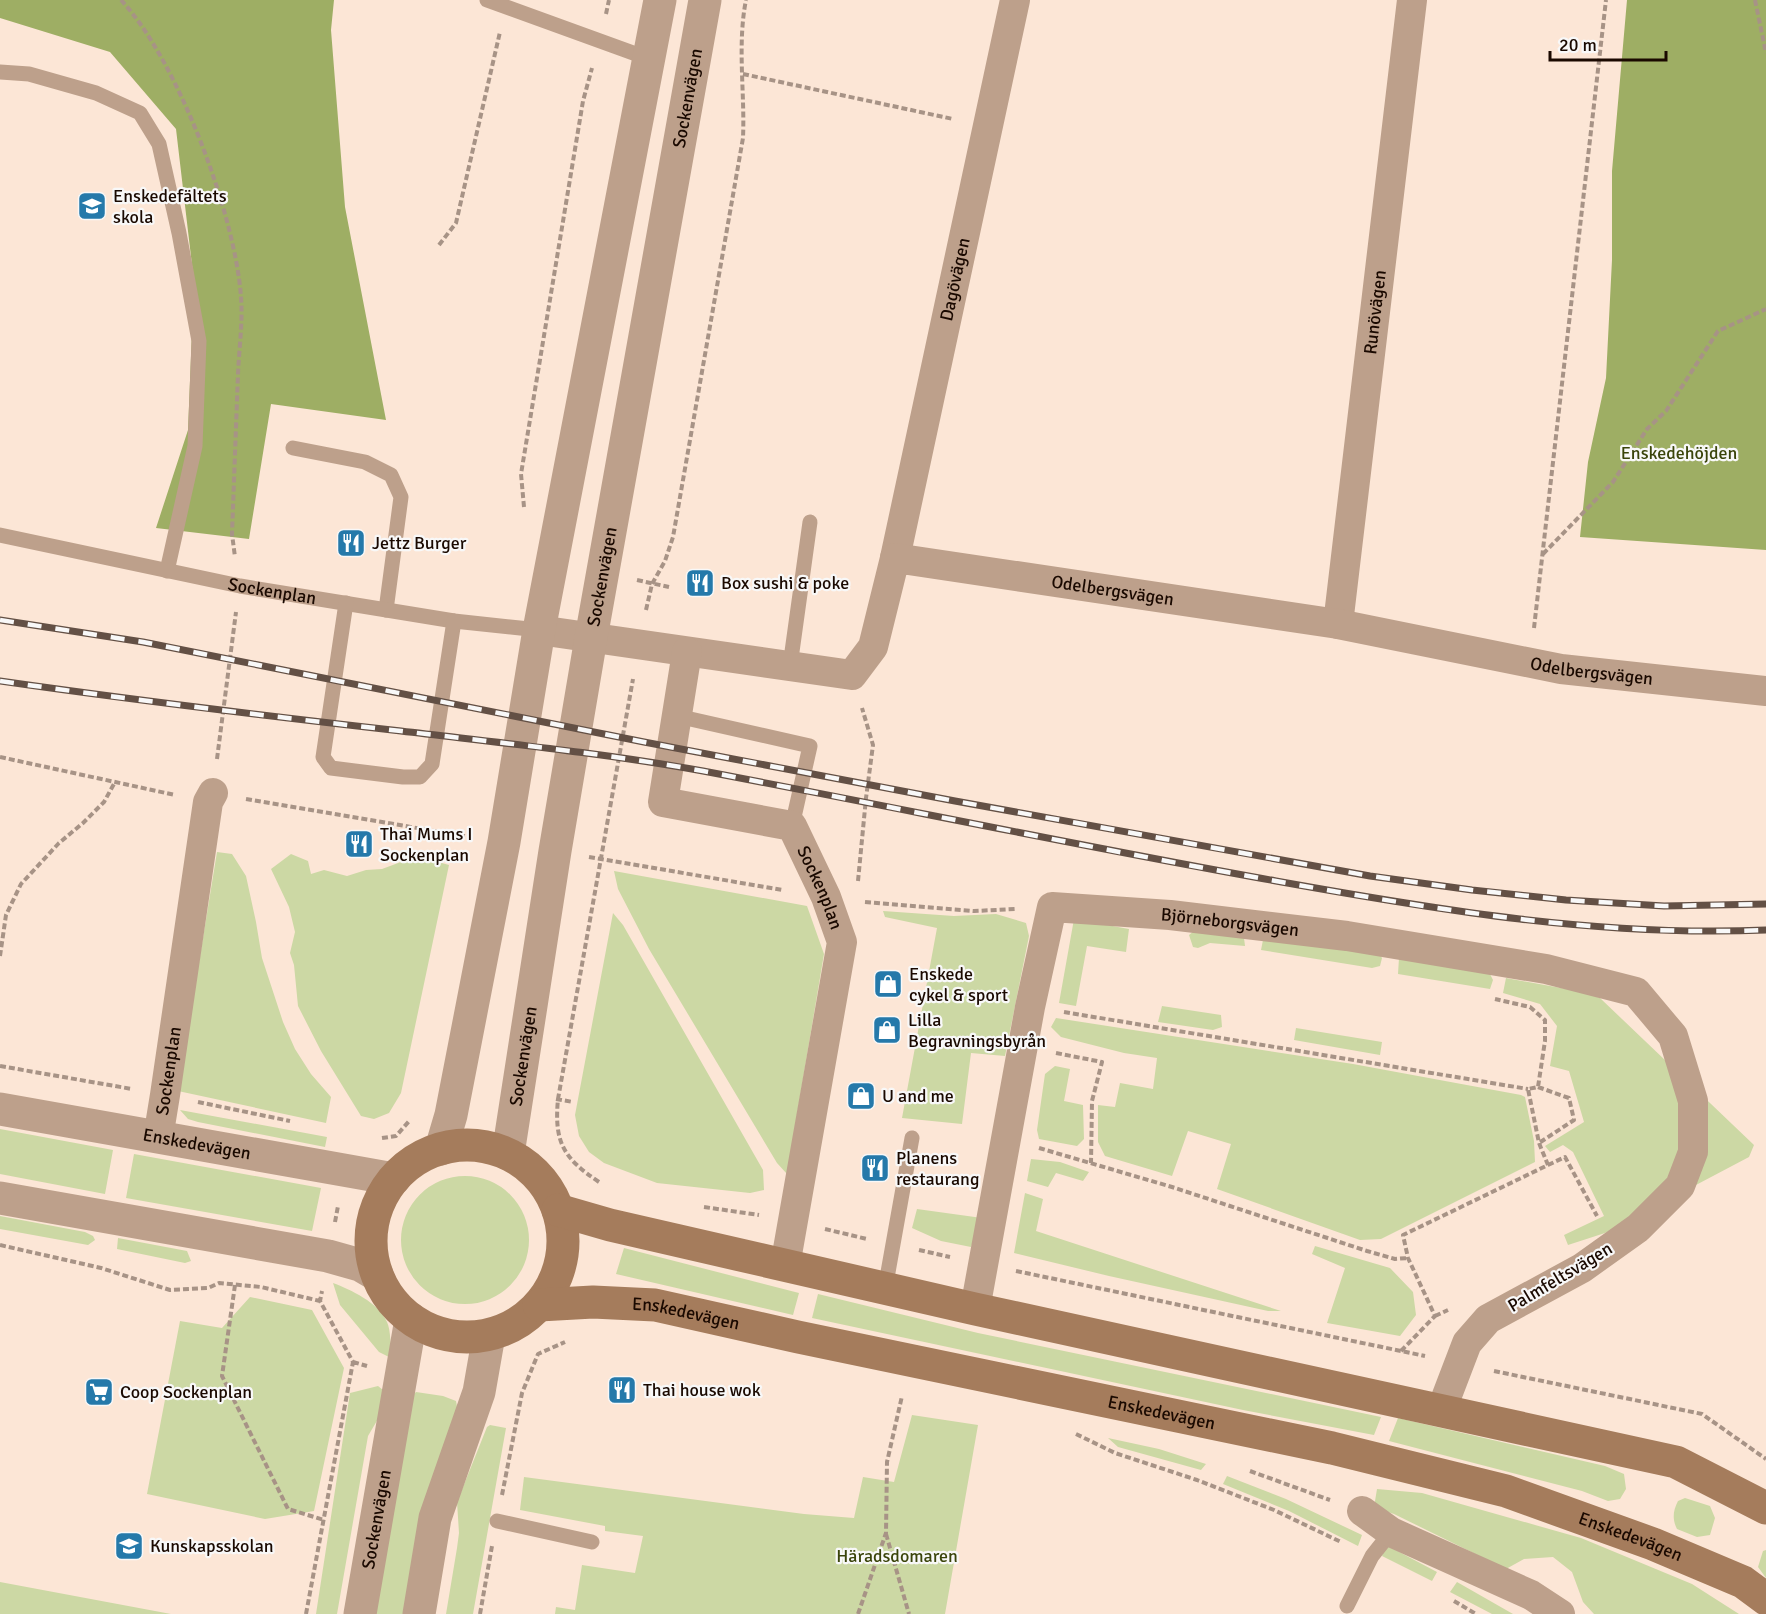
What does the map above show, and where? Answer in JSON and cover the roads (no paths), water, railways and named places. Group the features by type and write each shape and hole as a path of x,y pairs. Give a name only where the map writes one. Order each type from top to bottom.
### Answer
{"main road":[{"path":"475,1145 492,1148 508,1155 530,1168 547,1187 558,1210 564,1236 562,1260 554,1284 539,1305 517,1324 489,1335 469,1338 448,1336 429,1330 411,1319 391,1299 377,1275 371,1241 373,1225 384,1193 394,1179 416,1160 441,1149 475,1145"},
{"path":"558,1210 610,1225 885,1289 1676,1462 1766,1509"},
{"name":"Enskedevägen","path":"539,1305 593,1302 655,1305 1355,1454 1506,1491 1663,1548 1743,1582 1766,1599"}],"street":[{"path":"441,1149 452,1115 502,853 539,630 647,58 660,0"},
{"name":"Sockenvägen","path":"508,1155 555,850 591,638 705,0"},
{"name":"Dagövägen","path":"895,558 1015,0"},
{"name":"Runövägen","path":"1338,624 1412,0"},
{"path":"539,630 852,675 873,647 895,558"},
{"name":"Odelbergsvägen","path":"895,558 1338,624 1561,669 1766,691"},
{"name":"Sockenplan","path":"687,652 663,802 792,826 826,897 842,942 785,1266"},
{"name":"Sockenplan","path":"158,1138 211,797"},
{"name":"Björneborgsvägen","path":"975,1309 1030,1007 1052,907 1170,915 1347,936 1546,969 1636,992 1673,1036 1693,1101 1693,1152"},
{"name":"Enskedevägen","path":"0,1108 394,1179"},
{"name":"Palmfeltsvägen","path":"1441,1411 1467,1343 1488,1319 1582,1268 1638,1228 1680,1186 1693,1152"},
{"path":"0,1198 328,1256 360,1265 377,1275"},
{"name":"Sockenvägen","path":"360,1614 411,1319"},
{"path":"420,1614 435,1518 479,1392 489,1335"},
{"path":"1362,1511 1391,1532 1531,1595 1560,1614"}],"lane":[{"path":"487,0 647,58"},
{"path":"0,72 29,74 96,93 114,101 140,113 159,144 179,233 198,341 195,446 167,571"},
{"path":"293,448 365,462 391,474 401,497 386,610"},
{"path":"790,666 810,522"},
{"name":"Sockenplan","path":"2,532 240,586 454,621 539,630"},
{"path":"346,603 323,757 331,768 420,777 432,764 454,621"},
{"path":"676,716 810,747 792,826"},
{"path":"885,1289 912,1138"},
{"path":"497,1521 592,1542"},
{"path":"1347,1606 1372,1556 1391,1532"}],"railway":[{"path":"0,620 143,642 644,742 1370,876 1566,900 1664,906 1766,904"},
{"path":"0,681 200,708 628,759 703,771 1204,868 1459,911 1581,925 1643,929 1766,930"}],"place":[{"name":"Enskedefältets skola","path":"92,206"},
{"name":"Jettz Burger","path":"351,543"},
{"name":"Box sushi & poke","path":"700,583"},
{"name":"Thai Mums I Sockenplan","path":"359,844"},
{"name":"Enskede cykel & sport","path":"888,984"},
{"name":"Lilla Begravningsbyrån","path":"887,1030"},
{"name":"U and me","path":"861,1096"},
{"name":"Planens restaurang","path":"875,1168"},
{"name":"Thai house wok","path":"622,1390"},
{"name":"Coop Sockenplan","path":"99,1392"},
{"name":"Kunskapsskolan","path":"129,1546"}],"park label":[{"name":"Enskedehöjden","path":"1679,453"},
{"name":"Häradsdomaren","path":"897,1556"}]}
